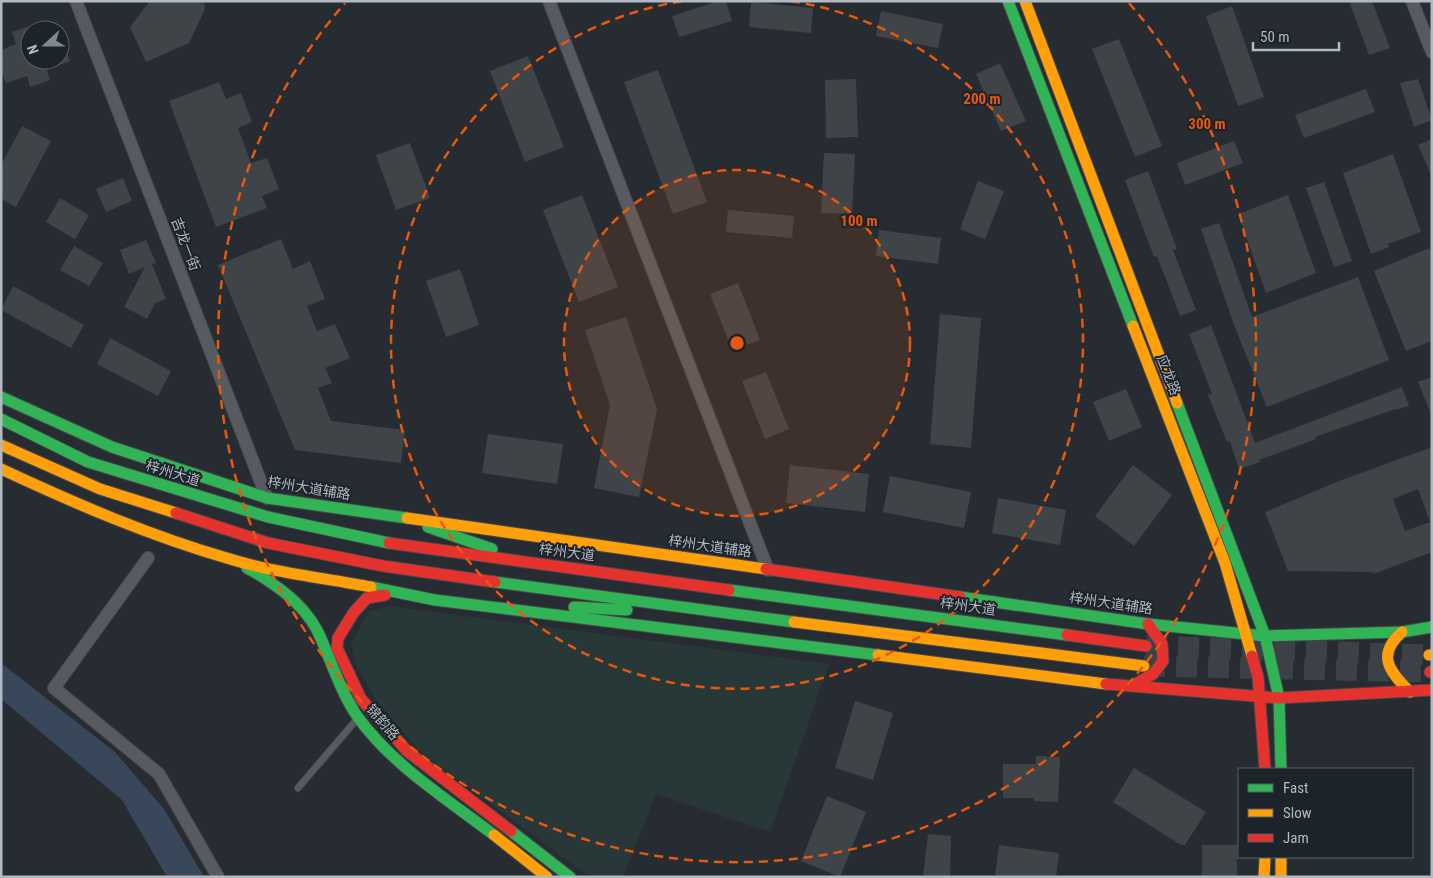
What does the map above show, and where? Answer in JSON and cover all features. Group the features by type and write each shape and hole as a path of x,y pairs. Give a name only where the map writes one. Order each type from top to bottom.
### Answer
{"main road":[{"name":"应龙路","path":"1008,1 1225,563 1247,633 1260,696 1265,768"},
{"name":"应龙路","path":"1025,1 1265,636 1279,698 1281,768"},
{"name":"梓州大道辅路","path":"1,397 122,450 267,498 1148,624 1265,636 1402,632 1432,627"},
{"path":"1,418 122,450"},
{"name":"梓州大道","path":"1,418 88,462 268,517 393,544 1146,646"},
{"path":"1,445 100,489 268,543 383,566 737,615 1144,666"},
{"path":"1,469 78,506 148,533 232,560 452,602 1132,686 1279,698 1432,690"},
{"path":"399,517 473,544 554,565"},
{"name":"锦韵路","path":"232,560 272,582 299,606 316,629 343,693 358,717 395,758 547,877"},
{"name":"锦韵路","path":"397,593 367,598 354,612 338,638 337,648 362,699 407,751 570,877"},
{"path":"452,602 737,615"},
{"path":"1132,686 1157,673 1163,661 1165,653 1162,643 1158,634 1148,624"},
{"path":"1402,632 1389,646 1387,660 1392,676 1410,692"},
{"path":"1264,877 1265,858"},
{"path":"1281,858 1281,877"}],"street":[{"name":"吉龙一街","path":"76,1 267,498"},
{"path":"550,1 768,570"},
{"path":"1412,1 1432,52"},
{"path":"148,558 54,688 159,774 218,877"}],"lane":[{"path":"298,788 358,717"}],"shaded area":[{"path":"388,606 829,664 770,832 656,794 623,877 590,877 419,751 374,697 355,663 351,644 368,612"}],"water":[{"path":"1,663 115,752 164,809 204,877 167,877 122,800 1,699"}],"building":[{"path":"150,1 204,1 205,9 189,43 146,62 130,27"},
{"path":"719,1 726,1 732,21 679,37 672,16"},
{"path":"1349,1 1372,1 1390,48 1369,55"},
{"path":"751,2 813,8 811,33 749,27"},
{"path":"1232,6 1264,97 1238,106 1206,16"},
{"path":"881,11 943,24 938,48 876,36"},
{"path":"20,29 20,70 47,70 50,80 30,87 27,76 6,83 1,71 1,50 16,44 12,32"},
{"path":"1119,39 1162,146 1135,157 1092,49"},
{"path":"528,56 564,147 525,162 490,71"},
{"path":"1000,63 1026,121 1001,131 976,74"},
{"path":"658,70 707,202 673,214 624,82"},
{"path":"856,79 858,137 826,138 825,80"},
{"path":"1418,79 1432,120 1414,127 1400,83"},
{"path":"219,82 226,99 241,93 252,122 238,128 251,163 267,158 279,189 262,196 267,208 216,227 169,101"},
{"path":"1366,89 1375,112 1304,138 1295,115"},
{"path":"22,126 51,141 16,207 1,199 1,165"},
{"path":"1432,139 1432,177 1418,145"},
{"path":"1234,141 1243,163 1185,185 1177,163"},
{"path":"410,143 430,198 396,210 376,155"},
{"path":"824,153 855,154 852,214 821,213"},
{"path":"1393,154 1421,232 1388,244 1389,247 1371,254 1343,173"},
{"path":"1148,171 1177,249 1173,250 1196,310 1180,316 1157,256 1154,257 1125,180"},
{"path":"123,178 132,201 106,212 96,189"},
{"path":"978,181 1004,191 985,239 960,229"},
{"path":"1324,182 1352,261 1334,267 1306,188"},
{"path":"582,195 618,287 579,302 543,210"},
{"path":"1288,195 1316,273 1266,293 1238,214"},
{"path":"60,198 89,215 75,239 46,222"},
{"path":"728,210 794,216 792,238 726,232"},
{"path":"1219,223 1252,317 1358,277 1389,360 1267,407 1234,325 1201,229"},
{"path":"879,230 941,238 938,264 876,256"},
{"path":"281,239 293,269 310,261 325,299 307,306 317,331 335,324 350,358 325,368 332,383 318,388 331,421 405,430 401,463 295,450 218,265"},
{"path":"146,240 156,263 152,264 166,299 155,303 147,319 124,307 145,267 129,274 120,250"},
{"path":"74,246 103,263 89,286 60,270"},
{"path":"1429,248 1432,255 1432,341 1406,351 1374,271"},
{"path":"460,269 479,325 446,337 426,281"},
{"path":"738,283 760,340 732,350 710,294"},
{"path":"13,286 84,325 71,348 1,310"},
{"path":"940,314 981,318 971,448 930,444"},
{"path":"626,317 657,409 639,497 594,488 610,405 585,330"},
{"path":"1211,325 1255,443 1402,387 1409,406 1395,409 1315,437 1316,439 1239,469 1230,441 1227,442 1208,395 1212,394 1189,334"},
{"path":"110,338 171,371 158,396 97,364"},
{"path":"766,372 789,429 765,439 742,381"},
{"path":"1432,377 1432,414 1431,414 1418,382"},
{"path":"1126,389 1142,427 1109,441 1093,402"},
{"path":"488,434 563,444 557,484 482,473"},
{"path":"1432,447 1432,552 1373,574 1372,572 1288,571 1265,512 1339,481","holes":["1418,489 1430,522 1405,531 1393,499"]},
{"path":"790,465 869,474 865,512 786,503"},
{"path":"1133,465 1172,495 1134,546 1095,516"},
{"path":"890,476 971,492 964,528 883,512"},
{"path":"998,498 1066,510 1060,545 992,533"},
{"path":"855,701 893,713 873,780 835,768"},
{"path":"1036,756 1060,757 1058,802 1034,801 1034,798 1003,798 1003,764 1036,764"},
{"path":"1134,768 1206,812 1185,845 1181,845 1113,802"},
{"path":"827,796 866,812 840,877 801,861"},
{"path":"928,834 951,836 950,877 923,877"},
{"path":"999,845 1059,853 1056,877 995,877"},
{"path":"1202,845 1237,845 1237,877 1202,877"}],"tunnel":[{"path":"1146,646 1429,655"},
{"path":"1144,666 1430,672"}],"traffic: fast":[{"path":"1008,1 1133,326"},
{"path":"1,397 112,447 267,498 407,518"},
{"path":"1177,403 1265,636 1279,698 1281,768"},
{"path":"1,419 88,462 268,517 389,543"},
{"path":"428,527 492,549"},
{"path":"247,568 286,594 311,620 345,695 357,716 371,734 403,766 494,835"},
{"path":"495,582 794,622"},
{"path":"371,587 435,600 878,655"},
{"path":"729,590 1067,635"},
{"path":"960,597 1148,624 1265,636 1402,632 1432,627"},
{"path":"574,607 627,610"},
{"path":"511,831 570,877"}],"traffic: slow":[{"path":"1025,1 1177,403"},
{"path":"1133,326 1225,563 1252,656"},
{"path":"1,445 100,489 176,513"},
{"path":"1,469 57,495 200,550 265,568 371,587"},
{"path":"407,518 766,569"},
{"path":"794,622 1144,666"},
{"path":"1402,632 1389,648 1388,663 1396,677 1410,692"},
{"path":"878,655 1106,684"},
{"path":"494,835 547,877"},
{"path":"1264,877 1265,858"},
{"path":"1281,858 1281,877"}],"traffic: jam":[{"path":"176,513 268,543 383,566 495,582"},
{"path":"389,543 729,590"},
{"path":"766,569 960,597"},
{"path":"385,595 367,598 354,612 338,638 337,648 361,699 407,751 511,831"},
{"path":"1132,686 1153,674 1163,661 1162,644 1148,624"},
{"path":"1067,635 1146,646"},
{"path":"1252,656 1258,677 1265,768"},
{"path":"1106,684 1279,698 1432,690"}]}
